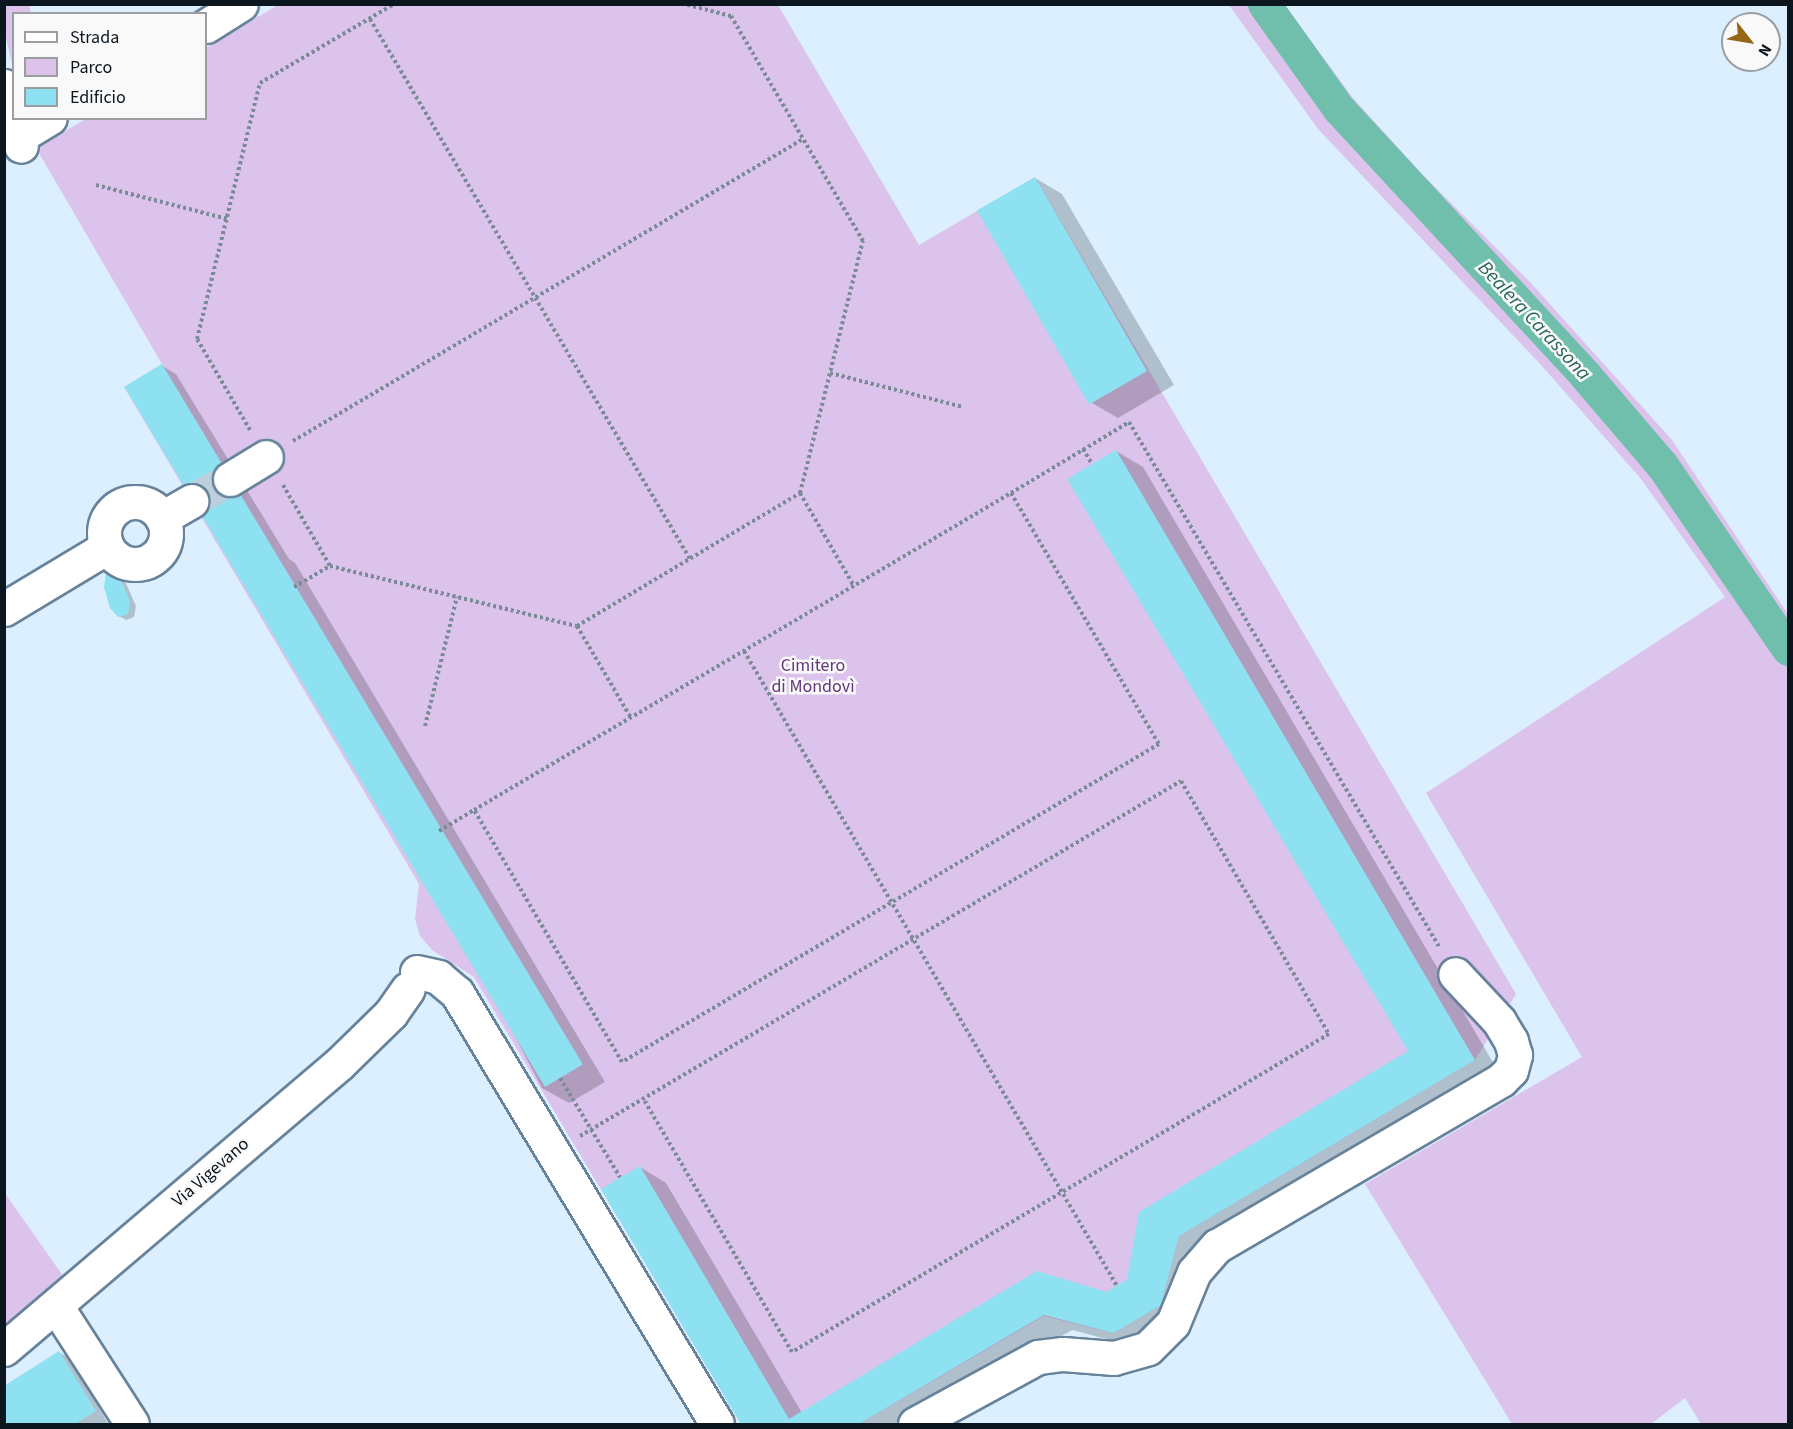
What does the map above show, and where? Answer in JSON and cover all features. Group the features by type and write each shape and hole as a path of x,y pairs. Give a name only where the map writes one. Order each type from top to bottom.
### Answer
{"street":[{"path":"207,25 241,4"},
{"path":"4,86 12,116"},
{"path":"13,120 19,142 47,120"},
{"path":"230,479 266,457"},
{"path":"162,518 191,501"},
{"path":"143,503 162,518 164,542 149,561 125,563 107,548 105,524 120,506 143,503"},
{"path":"4,609 107,548"},
{"path":"915,1425 1038,1357 1063,1354 1114,1358 1148,1348 1173,1323 1194,1272 1217,1246 1501,1080 1510,1070 1515,1055 1511,1041 1499,1021 1455,974"},
{"name":"Via Vigevano","path":"4,1349 339,1064 391,1013 413,980 438,977 457,993 553,1152"},
{"path":"553,1152 717,1425"},
{"path":"56,1306 132,1425"}],"path":[{"path":"330,566 197,339 261,83 394,4"},
{"path":"684,4 731,16 863,241 800,493 854,586"},
{"path":"370,19 690,559"},
{"path":"266,457 803,139"},
{"path":"96,185 227,219"},
{"path":"830,373 963,407"},
{"path":"439,831 1129,422 1455,974"},
{"path":"1083,450 1092,464"},
{"path":"294,587 330,566 576,626 800,493"},
{"path":"474,810 622,1062 1159,744 1011,493"},
{"path":"425,726 457,597"},
{"path":"576,626 631,718"},
{"path":"744,651 1117,1286"},
{"path":"553,1152 1181,781 1329,1034 792,1352 644,1100"},
{"path":"560,1078 620,1177"}],"green space":[{"path":"4,5 29,5 31,12 12,12 12,63 5,33"},
{"name":"Cimitero di Mondovì","path":"278,5 778,5 919,245 1035,177 1516,994 1475,1060 1179,1236 1161,1305 1114,1333 1044,1316 859,1424 741,1424 474,977 432,950 420,936 415,919 419,884 124,387 162,364 36,148 84,120 207,120 207,47"},
{"path":"1229,5 1285,5 1353,98 1422,174 1530,282 1672,440 1788,614 1788,1424 1701,1424 1685,1398 1651,1424 1512,1424 1365,1184 1582,1057 1426,793 1725,597 1641,479 1542,366 1318,129"},
{"path":"4,1192 66,1280 5,1326 4,1326"}],"building":[{"path":"1035,177 1147,371 1089,404 977,210"},
{"path":"162,364 583,1064 545,1087 124,387"},
{"path":"1116,450 1475,1060 1179,1236 1161,1305 1114,1333 1044,1315 859,1424 741,1424 601,1189 640,1166 789,1419 1037,1271 1107,1292 1127,1279 1139,1212 1408,1051 1067,479"},
{"path":"117,571 130,601 128,614 118,617 110,608 104,587 106,574"},
{"path":"59,1351 96,1411 75,1424 4,1424 4,1386"}],"waterway":[{"name":"Bealera Carassona","path":"1264,4 1339,109 1585,375 1662,465 1788,649"}],"tunnel":[{"path":"191,501 230,479"}]}
